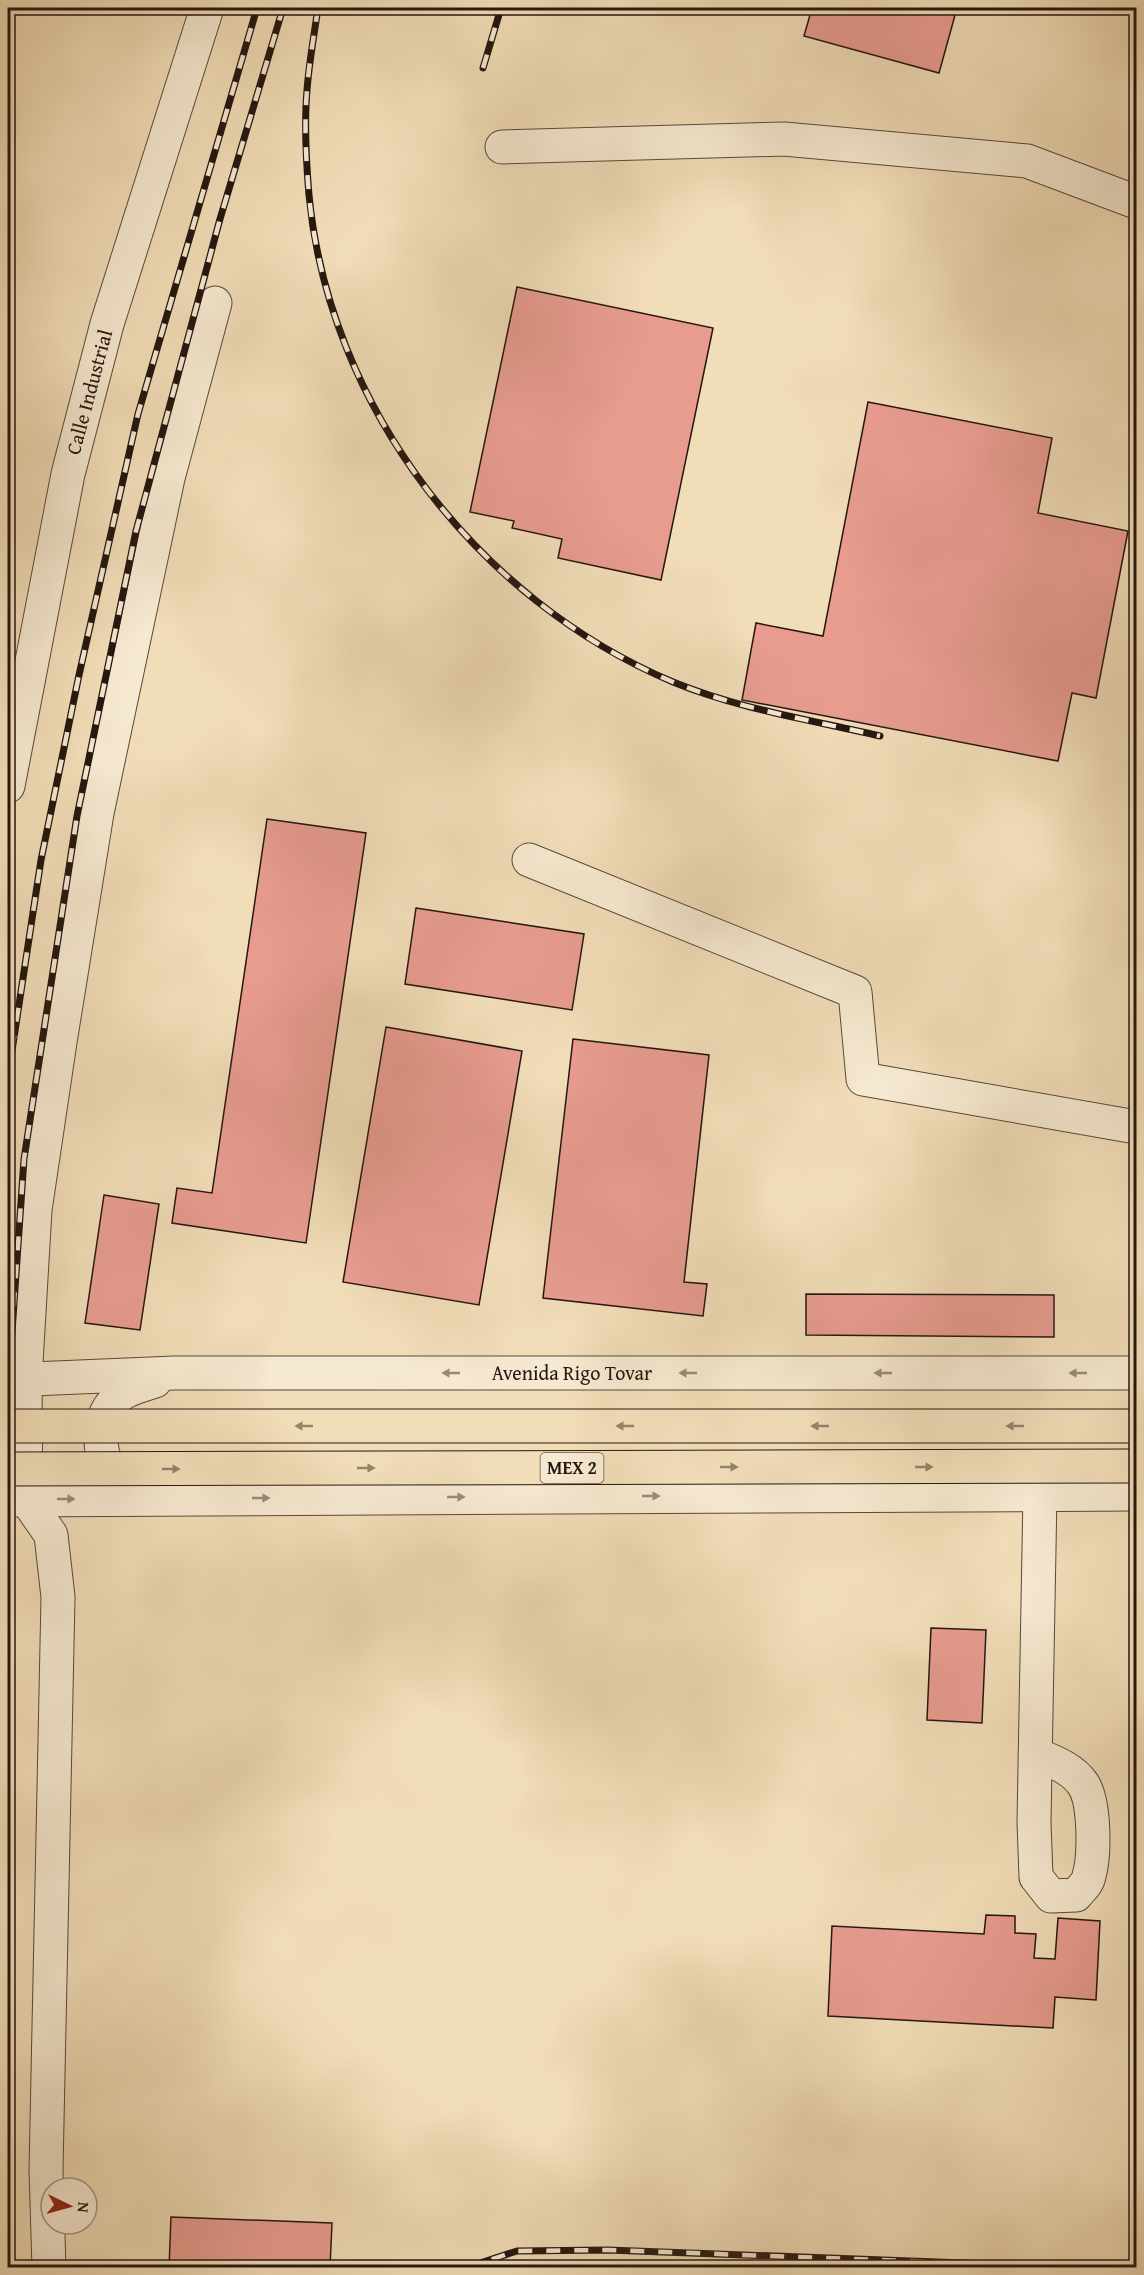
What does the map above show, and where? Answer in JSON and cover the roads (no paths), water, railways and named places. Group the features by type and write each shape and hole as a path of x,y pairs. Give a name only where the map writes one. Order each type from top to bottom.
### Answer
{"highway":[{"name":"MEX 2","path":"8,1426 1137,1426"},
{"name":"MEX 2","path":"8,1469 1137,1466"}],"street":[{"name":"Calle Industrial","path":"8,786 68,474 107,324 207,8"},
{"path":"502,147 784,140 831,143 1027,161 1137,202"},
{"path":"49,2268 46,2170 57,1597 51,1535 16,1500 16,1380 35,1210 97,813 168,478 215,303"},
{"path":"529,861 855,992 863,1079 1137,1127"},
{"path":"174,1373 118,1396 107,1412 101,1430 101,1450 106,1468 117,1484 175,1499"},
{"name":"Avenida Rigo Tovar","path":"16,1380 174,1373 1137,1373"},
{"path":"1035,1754 1040,1494"},
{"path":"16,1500 1137,1494"}],"railway":[{"path":"8,1077 41,860 79,675 138,414 257,8"},
{"path":"8,1390 24,1159 77,816 136,531 220,219 283,8"},
{"path":"318,8 306,103 306,156 309,195 322,273 347,349 382,421 425,487 477,548 537,601 602,646 673,682 723,700 880,736"},
{"path":"483,68 501,8"},
{"path":"465,2268 517,2251 608,2250 1102,2268"}]}
